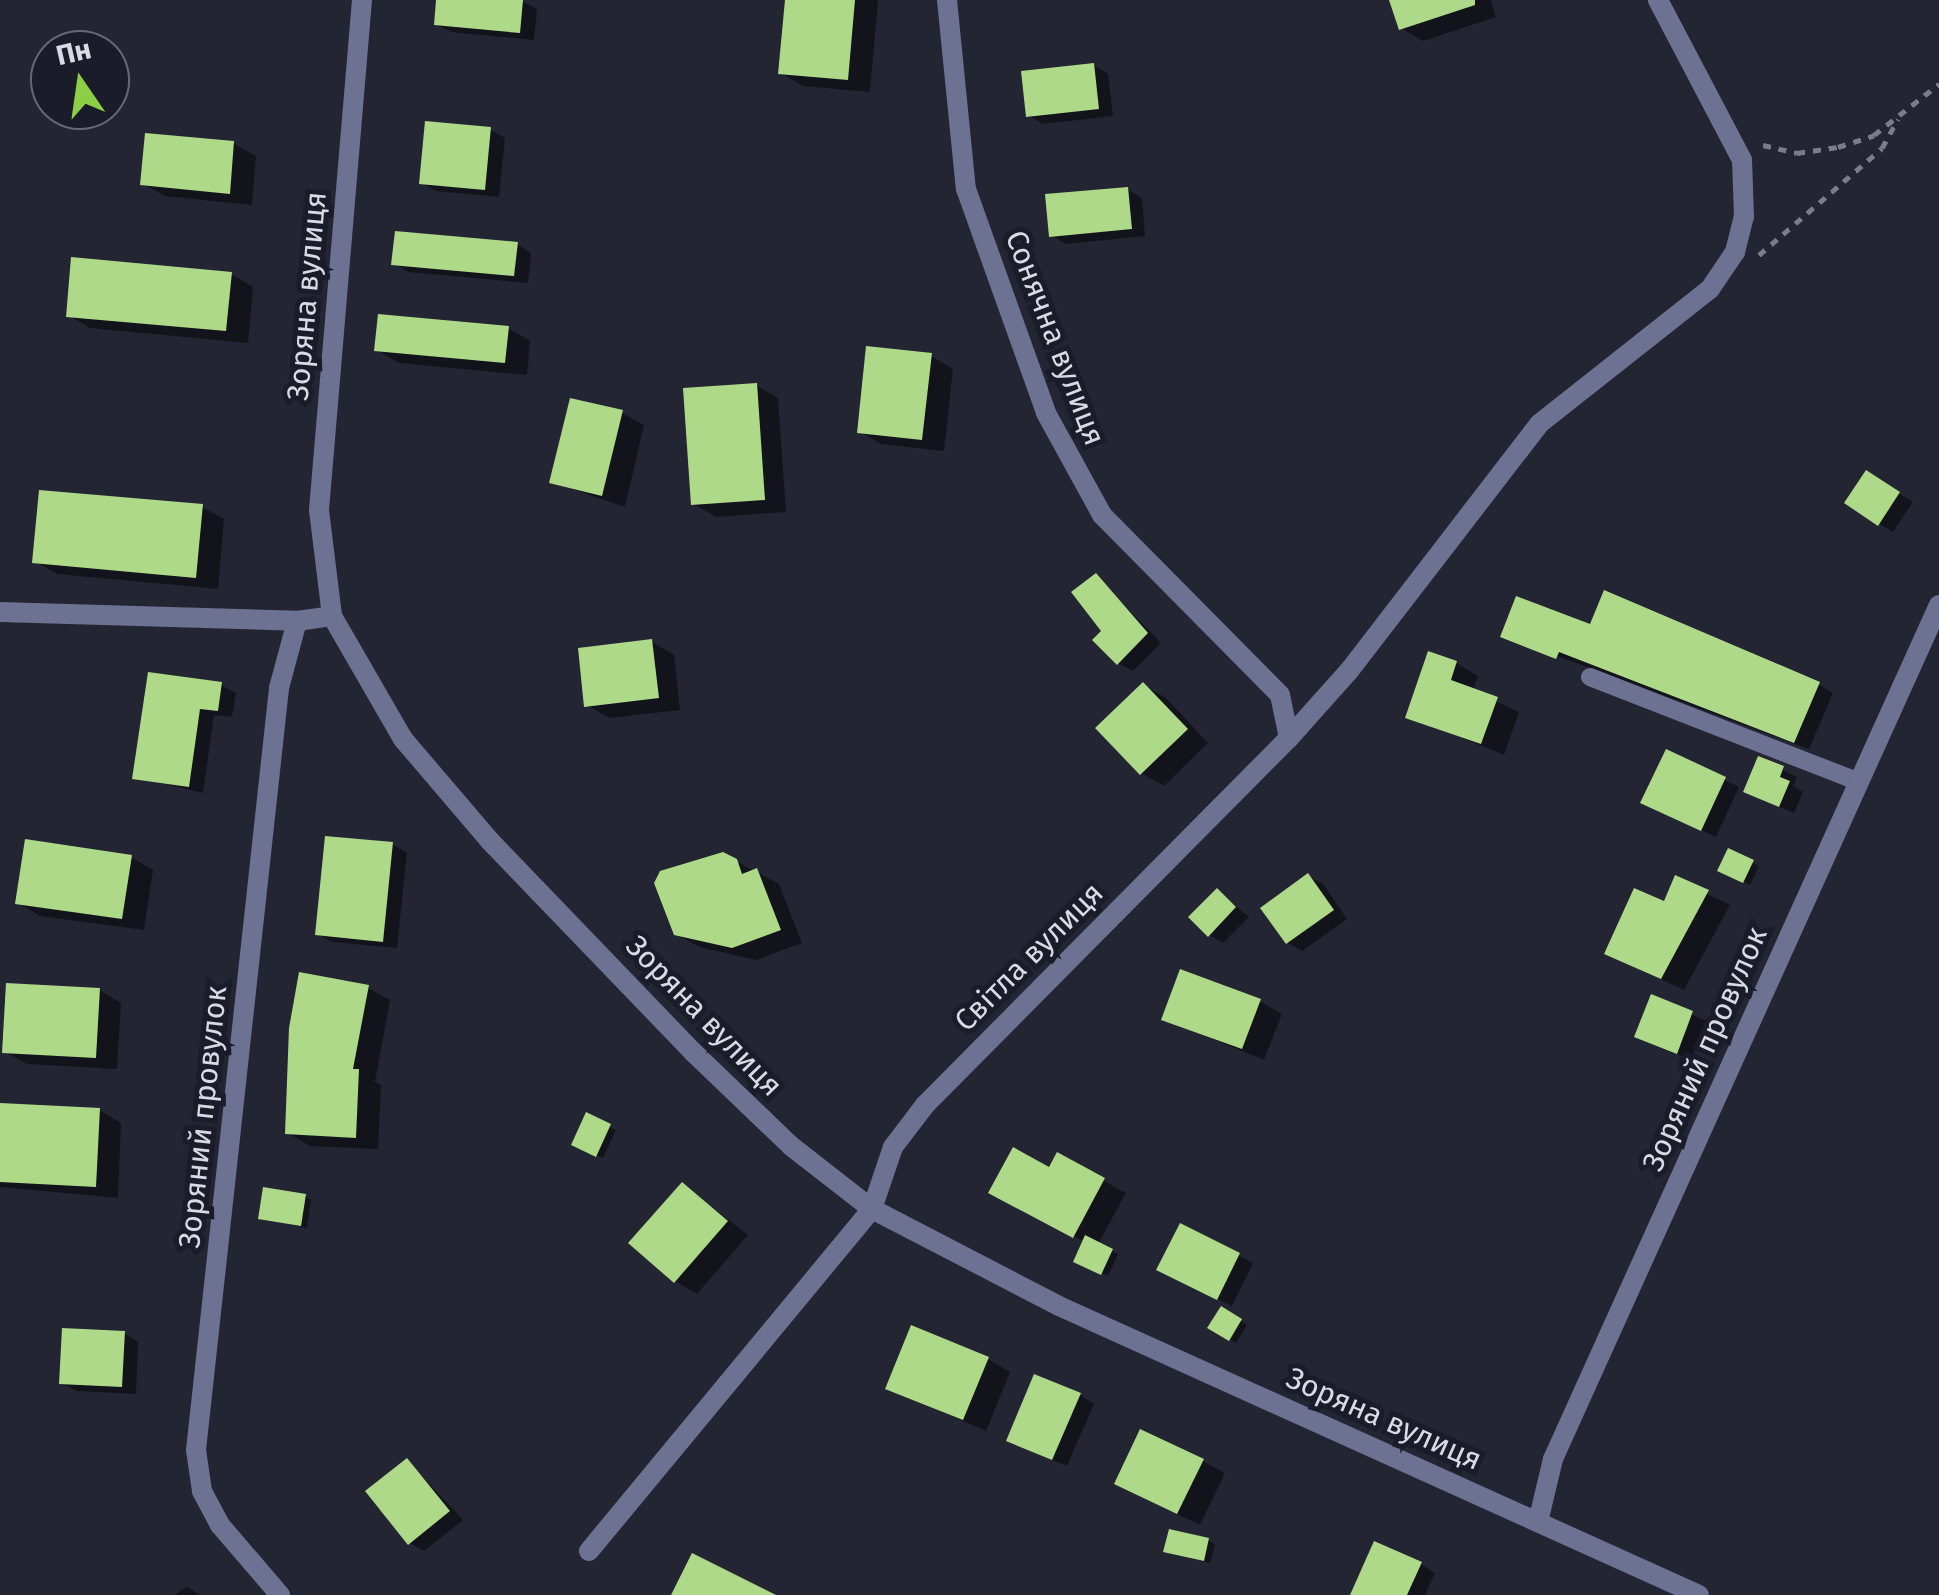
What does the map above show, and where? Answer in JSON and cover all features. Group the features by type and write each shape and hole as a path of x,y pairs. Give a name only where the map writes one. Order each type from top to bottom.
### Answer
{"street":[{"name":"Зоряна вулиця","path":"362,0 319,510 332,616 403,738 490,841 693,1052 791,1146 872,1209 1059,1306 1699,1595"},
{"name":"Сонячна вулиця","path":"946,0 966,188 1046,413 1102,515 1280,695 1289,738"},
{"path":"1658,0 1742,160 1744,216 1735,252 1717,279"},
{"name":"Світла вулиця","path":"589,1551 872,1209 894,1147 925,1105 1289,738 1349,671 1539,424 1717,279"},
{"name":"Зоряний провулок","path":"1538,1522 1553,1459 1939,604"},
{"path":"0,612 297,621 332,616"},
{"name":"Зоряний провулок","path":"280,1595 220,1525 202,1491 196,1450 280,688 297,621"}],"lane":[{"path":"1590,677 1859,782"}],"path":[{"path":"1728,127 1750,142 1797,152 1838,147 1898,118 1939,84"},
{"path":"1717,279 1770,248 1882,148 1898,118"}],"building":[{"path":"436,0 523,0 520,33 434,25"},
{"path":"785,0 855,0 848,80 778,74"},
{"path":"1389,0 1475,0 1475,5 1399,30"},
{"path":"1094,63 1099,109 1026,117 1021,71"},
{"path":"425,121 491,127 485,190 419,184"},
{"path":"145,133 234,141 230,194 140,185"},
{"path":"1128,187 1132,229 1049,237 1045,194"},
{"path":"395,231 518,242 514,276 391,265"},
{"path":"71,257 232,272 226,331 66,317"},
{"path":"378,314 509,326 505,363 374,351"},
{"path":"866,346 932,353 922,440 857,433"},
{"path":"757,383 765,500 691,505 683,388"},
{"path":"570,398 623,410 602,496 549,483"},
{"path":"1866,470 1900,492 1878,526 1844,503"},
{"path":"39,490 203,504 196,578 32,563"},
{"path":"1096,573 1148,633 1117,665 1092,640 1101,631 1071,592"},
{"path":"1604,590 1820,682 1794,743 1559,652 1556,659 1500,637 1516,596 1590,624"},
{"path":"652,639 659,698 584,707 578,648"},
{"path":"1428,651 1457,661 1451,680 1498,697 1481,744 1405,718"},
{"path":"148,672 222,682 218,711 200,709 189,787 132,779"},
{"path":"1143,682 1188,729 1140,775 1095,728"},
{"path":"1666,749 1726,777 1701,831 1640,803"},
{"path":"1758,756 1784,766 1780,777 1790,781 1779,807 1743,792"},
{"path":"325,836 393,842 383,942 315,935"},
{"path":"25,839 132,855 122,919 15,904"},
{"path":"1728,848 1754,860 1743,883 1717,871"},
{"path":"723,852 737,859 742,874 757,868 781,930 732,948 674,935 654,883 660,871"},
{"path":"1308,873 1334,910 1286,944 1260,908"},
{"path":"1675,875 1709,890 1661,979 1604,954 1634,888 1664,901"},
{"path":"1217,888 1236,907 1208,937 1188,917"},
{"path":"1180,969 1261,999 1242,1049 1161,1020"},
{"path":"299,972 369,985 353,1069 359,1069 356,1138 285,1134 289,1028"},
{"path":"6,983 100,988 96,1058 2,1053"},
{"path":"1651,994 1693,1011 1677,1054 1634,1037"},
{"path":"0,1103 100,1108 96,1187 0,1182"},
{"path":"586,1112 611,1124 596,1157 571,1145"},
{"path":"1013,1147 1049,1167 1057,1152 1105,1178 1073,1238 988,1193"},
{"path":"682,1182 728,1221 674,1283 628,1243"},
{"path":"263,1187 306,1194 301,1226 258,1219"},
{"path":"1180,1223 1240,1253 1217,1300 1156,1270"},
{"path":"1085,1235 1113,1249 1101,1275 1073,1262"},
{"path":"1221,1306 1242,1319 1229,1341 1207,1328"},
{"path":"911,1325 989,1357 963,1420 885,1389"},
{"path":"62,1328 125,1331 122,1387 59,1384"},
{"path":"1034,1374 1081,1393 1052,1460 1006,1441"},
{"path":"1140,1429 1204,1459 1177,1514 1114,1484"},
{"path":"407,1458 450,1511 408,1545 365,1491"},
{"path":"1169,1529 1209,1538 1204,1561 1163,1552"},
{"path":"1374,1541 1422,1562 1407,1595 1350,1595"},
{"path":"692,1553 776,1595 671,1595"}]}
